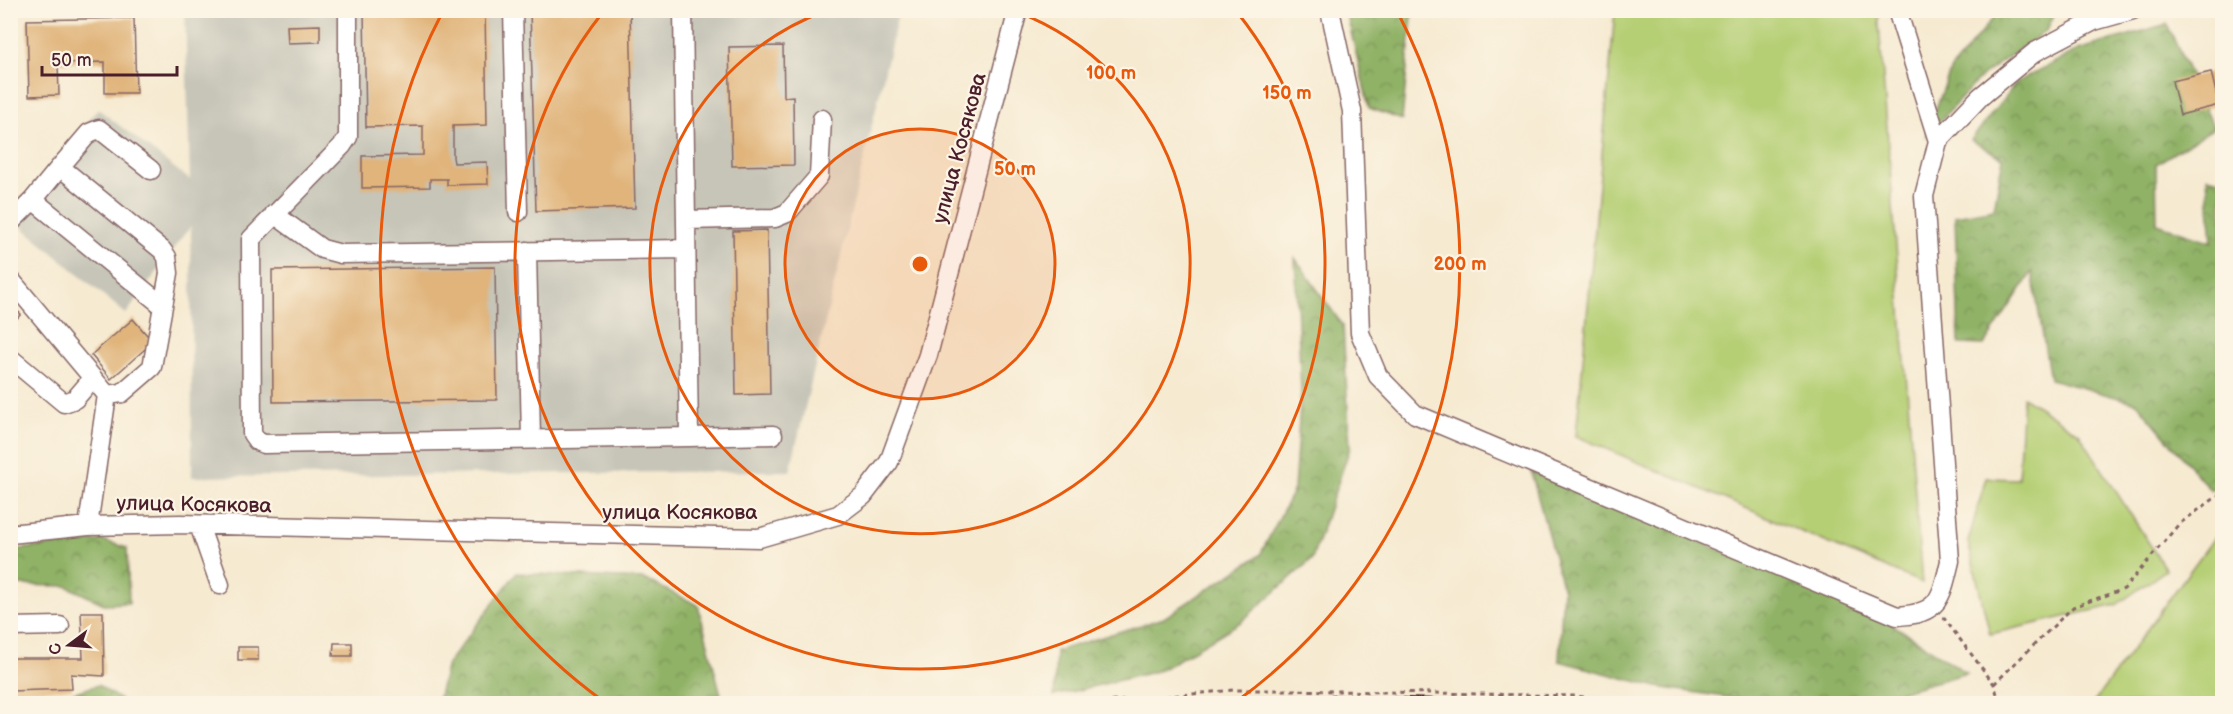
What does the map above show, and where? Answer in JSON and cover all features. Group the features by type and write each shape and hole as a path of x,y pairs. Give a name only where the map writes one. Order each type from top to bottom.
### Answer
{"street":[{"path":"348,10 348,137 342,146 251,239 249,249 252,434 257,441 264,444 774,435"},
{"path":"513,10 518,212"},
{"path":"683,10 689,436"},
{"name":"улица Косякова","path":"10,534 88,526 199,525 759,538 837,516 863,496 889,462 928,355 1018,10"},
{"path":"1330,10 1352,111 1360,333 1378,376 1415,414 1897,616 1917,615 1935,606 1944,588 1950,561 1924,196 1938,141 1980,97 2035,52 2095,16 2133,10"},
{"path":"1897,10 1938,141"},
{"path":"686,219 775,218 787,213 819,176 822,118"},
{"path":"10,223 33,200 89,133 99,129 151,170"},
{"path":"60,167 167,257 170,273 152,367 122,393 107,394"},
{"path":"33,200 163,306"},
{"path":"274,214 322,249 341,254 686,249"},
{"path":"527,251 531,439"},
{"path":"10,279 107,394 88,526"},
{"path":"10,358 64,403 75,399 93,378"},
{"path":"199,525 220,585"},
{"path":"10,627 60,626"}],"path":[{"path":"1994,684 2073,607 2124,588 2179,524 2223,494"},
{"path":"1935,606 1994,684 2000,704"},
{"path":"1084,704 1234,690 1564,696 1639,704"}],"shaded area":[{"path":"185,11 899,11 790,471 192,477 191,226 126,314 11,218 11,213 98,109 190,180"}],"green space":[{"path":"1346,11 1410,11 1412,17 1402,120 1369,108"},
{"path":"1615,11 1878,11 1922,583 1576,436"},
{"path":"1999,11 2056,11 2047,30 1983,75 1925,137 1951,69"},
{"path":"2167,24 2214,128 2156,164 2157,224 2212,242 2207,177 2222,180 2222,479 2211,491 2137,403 2050,379 2032,272 1984,345 1959,344 1955,216 1994,209 2003,158 1971,140 2017,82 2078,50"},
{"path":"1295,258 1343,326 1350,448 1312,559 1241,622 1161,670 1054,696 1056,651 1164,618 1260,555 1294,489 1301,391"},
{"path":"2023,397 2079,433 2166,570 2116,605 1990,634 1968,542 1986,478 2018,479"},
{"path":"1531,472 1881,617 1967,673 1860,703 1773,704 1657,687 1559,661 1563,589"},
{"path":"2217,534 2222,539 2222,703 2093,703"},
{"path":"102,540 127,548 129,603 104,604 66,586 11,585 11,550"},
{"path":"516,573 644,579 698,605 723,703 437,703 447,664"},
{"path":"98,685 125,703 39,703"}],"building":[{"path":"485,10 487,125 453,126 453,157 454,163 487,162 488,184 447,185 447,179 430,179 430,187 362,188 362,156 423,155 423,126 366,127 364,11"},
{"path":"530,10 630,10 635,208 536,211"},
{"path":"134,18 136,93 105,93 105,62 58,63 59,95 29,96 27,20"},
{"path":"320,25 320,42 288,43 287,26"},
{"path":"783,46 784,97 793,96 794,165 732,166 729,47"},
{"path":"2211,72 2219,105 2180,115 2172,81"},
{"path":"767,230 770,394 736,395 733,231"},
{"path":"495,267 497,400 273,402 272,270"},
{"path":"10,305 21,314 10,326"},
{"path":"133,319 153,342 111,379 91,355"},
{"path":"81,612 103,612 104,676 71,674 72,689 10,691 10,658 83,658"},
{"path":"334,643 352,643 352,656 333,656"},
{"path":"238,647 258,647 258,660 238,660"}],"railway":[{"path":"1172,704 1337,697 1555,704"}]}
